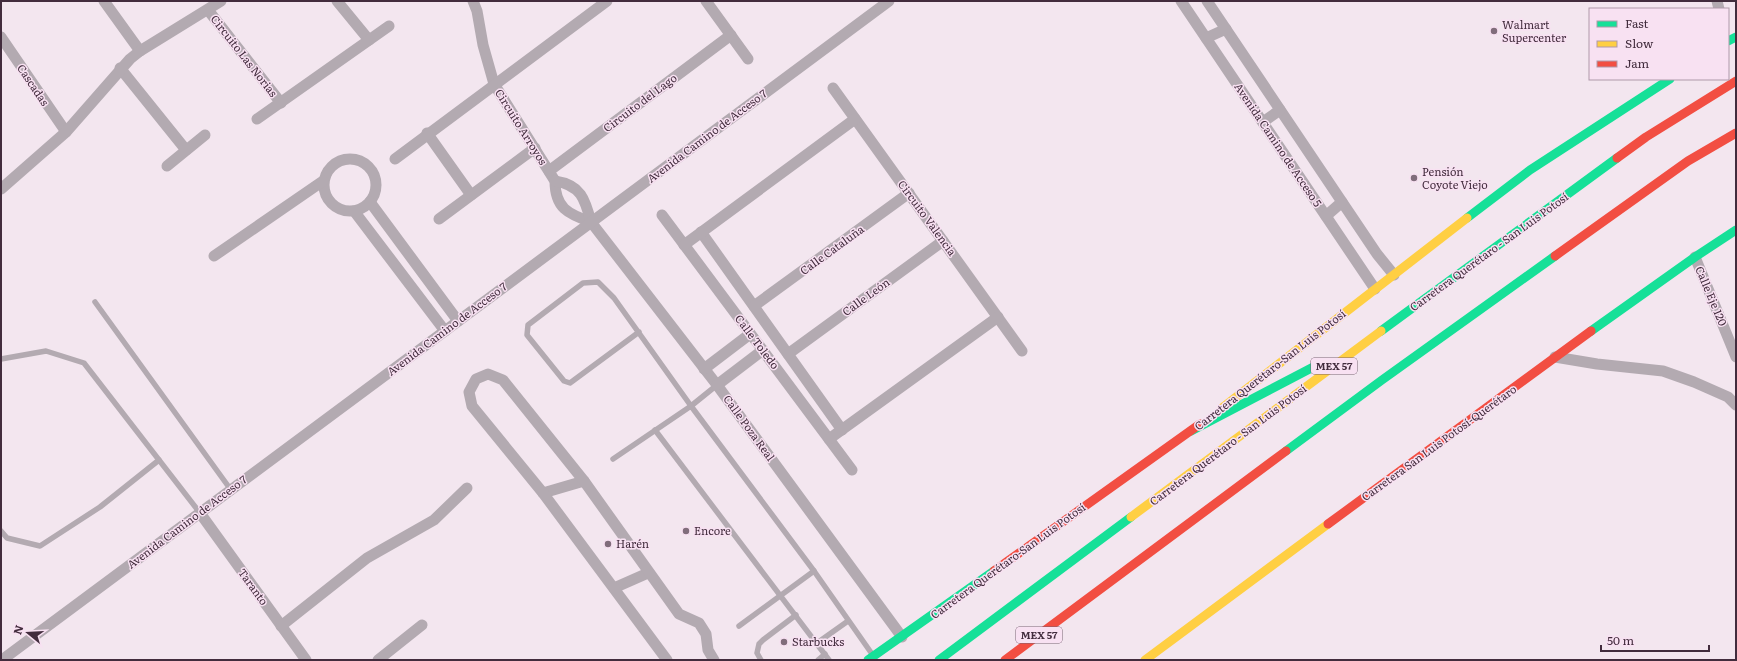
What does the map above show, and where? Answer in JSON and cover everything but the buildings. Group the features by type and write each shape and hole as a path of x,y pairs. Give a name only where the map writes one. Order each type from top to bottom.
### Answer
{"main road":[{"name":"Carretera Querétaro-San Luis Potosí","path":"871,658 1190,431 1530,170 1668,80"},
{"name":"Carretera Querétaro - San Luis Potosí","path":"939,660 1380,332 1646,137 1736,81"},
{"name":"MEX 57","path":"1005,660 1382,380 1688,161 1736,133"},
{"name":"Carretera San Luis Potosí-Querétaro","path":"1145,660 1555,357 1695,257 1736,230"},
{"path":"1190,431 1380,332"}],"street":[{"path":"104,1 140,50"},
{"path":"1,189 66,132 120,68 140,50 221,1"},
{"path":"337,1 369,40"},
{"name":"Circuito Arroyos","path":"473,1 478,11 483,45 494,84 549,170 555,181 555,191 558,201 564,209 572,215 591,222"},
{"path":"395,159 607,1"},
{"path":"706,1 748,59"},
{"name":"Avenida Camino de Acceso 7","path":"4,657 889,1"},
{"name":"Avenida Camino de Acceso 5","path":"1181,1 1375,289"},
{"name":"Avenida Camino de Acceso 5","path":"1207,1 1377,254 1394,275"},
{"name":"Circuito Las Norias","path":"208,10 281,103"},
{"name":"Circuito Las Norias","path":"258,119 389,26"},
{"path":"1206,38 1226,29"},
{"name":"Circuito del Lago","path":"549,170 731,35"},
{"name":"Cascadas","path":"1,37 66,132"},
{"path":"120,68 186,150"},
{"name":"Circuito Valencia","path":"833,88 1022,351"},
{"path":"1263,122 1280,110"},
{"path":"684,244 855,119"},
{"path":"427,134 471,195"},
{"path":"167,166 205,135"},
{"path":"438,219 535,148"},
{"path":"348,158 357,159 365,163 373,173 376,186 374,195 370,202 363,208 354,211 346,211 332,204 326,198 324,181 329,169 339,161 348,158"},
{"path":"214,256 324,181"},
{"path":"555,181 570,185 582,196 586,203 591,222"},
{"name":"Calle Cataluña","path":"754,306 909,193"},
{"path":"370,202 458,321"},
{"path":"1326,216 1342,202"},
{"path":"354,211 445,331"},
{"name":"Calle Toledo","path":"662,215 852,470"},
{"name":"Calle Poza Real","path":"591,222 717,385 902,637"},
{"name":"Calle Toledo","path":"701,232 842,430"},
{"name":"Calle León","path":"788,354 943,241"},
{"name":"Calle Eje 120","path":"1695,257 1736,357"},
{"path":"405,278 418,268"},
{"path":"829,439 998,316"},
{"path":"704,369 750,334"},
{"path":"717,385 763,350"},
{"path":"1555,357 1597,364 1663,371 1694,382 1728,397 1736,405"},
{"path":"667,660 543,493 472,406 469,392 476,379 488,374 503,380 584,481 648,573 679,614 699,623 706,634 708,650 714,660"},
{"path":"543,493 584,481"},
{"path":"280,626 367,558 434,520 467,488"},
{"name":"Taranto","path":"200,513 280,626 306,660"},
{"path":"614,588 648,573"},
{"path":"378,660 422,625"}],"lane":[{"path":"639,332 570,383 564,381 527,335 528,325 583,283 598,282 614,298 639,332 691,406 814,571 848,620 871,658"},
{"path":"95,302 231,490"},
{"path":"1,359 46,351 84,363 200,513"},
{"path":"614,459 691,406 717,385"},
{"path":"655,430 829,660"},
{"path":"1,531 7,538 40,546 100,507 159,460"},
{"path":"739,626 814,571"},
{"path":"761,660 757,653 759,644 796,615"},
{"path":"817,643 848,620"},
{"path":"818,660 825,654"}],"traffic: fast":[{"path":"1729,40 1736,37"},
{"path":"1467,218 1530,170 1668,80"},
{"path":"1381,331 1617,158"},
{"path":"1591,331 1695,257 1736,230"},
{"path":"1286,451 1555,256"},
{"path":"1191,431 1321,363"},
{"path":"939,660 1131,517"},
{"path":"868,660 994,571"}],"traffic: slow":[{"path":"1222,408 1467,218"},
{"path":"1131,517 1381,331"},
{"path":"1145,660 1328,524"}],"traffic: jam":[{"path":"1617,158 1646,137 1736,81"},
{"path":"1555,256 1688,161 1736,133"},
{"path":"1328,524 1591,331"},
{"path":"994,571 1200,424"},
{"path":"1005,660 1286,451"}],"place":[{"name":"Walmart Supercenter","path":"1494,31"},
{"name":"Pensión Coyote Viejo","path":"1414,178"},
{"name":"Encore","path":"686,531"},
{"name":"Harén","path":"608,544"},
{"name":"Starbucks","path":"784,642"}]}
